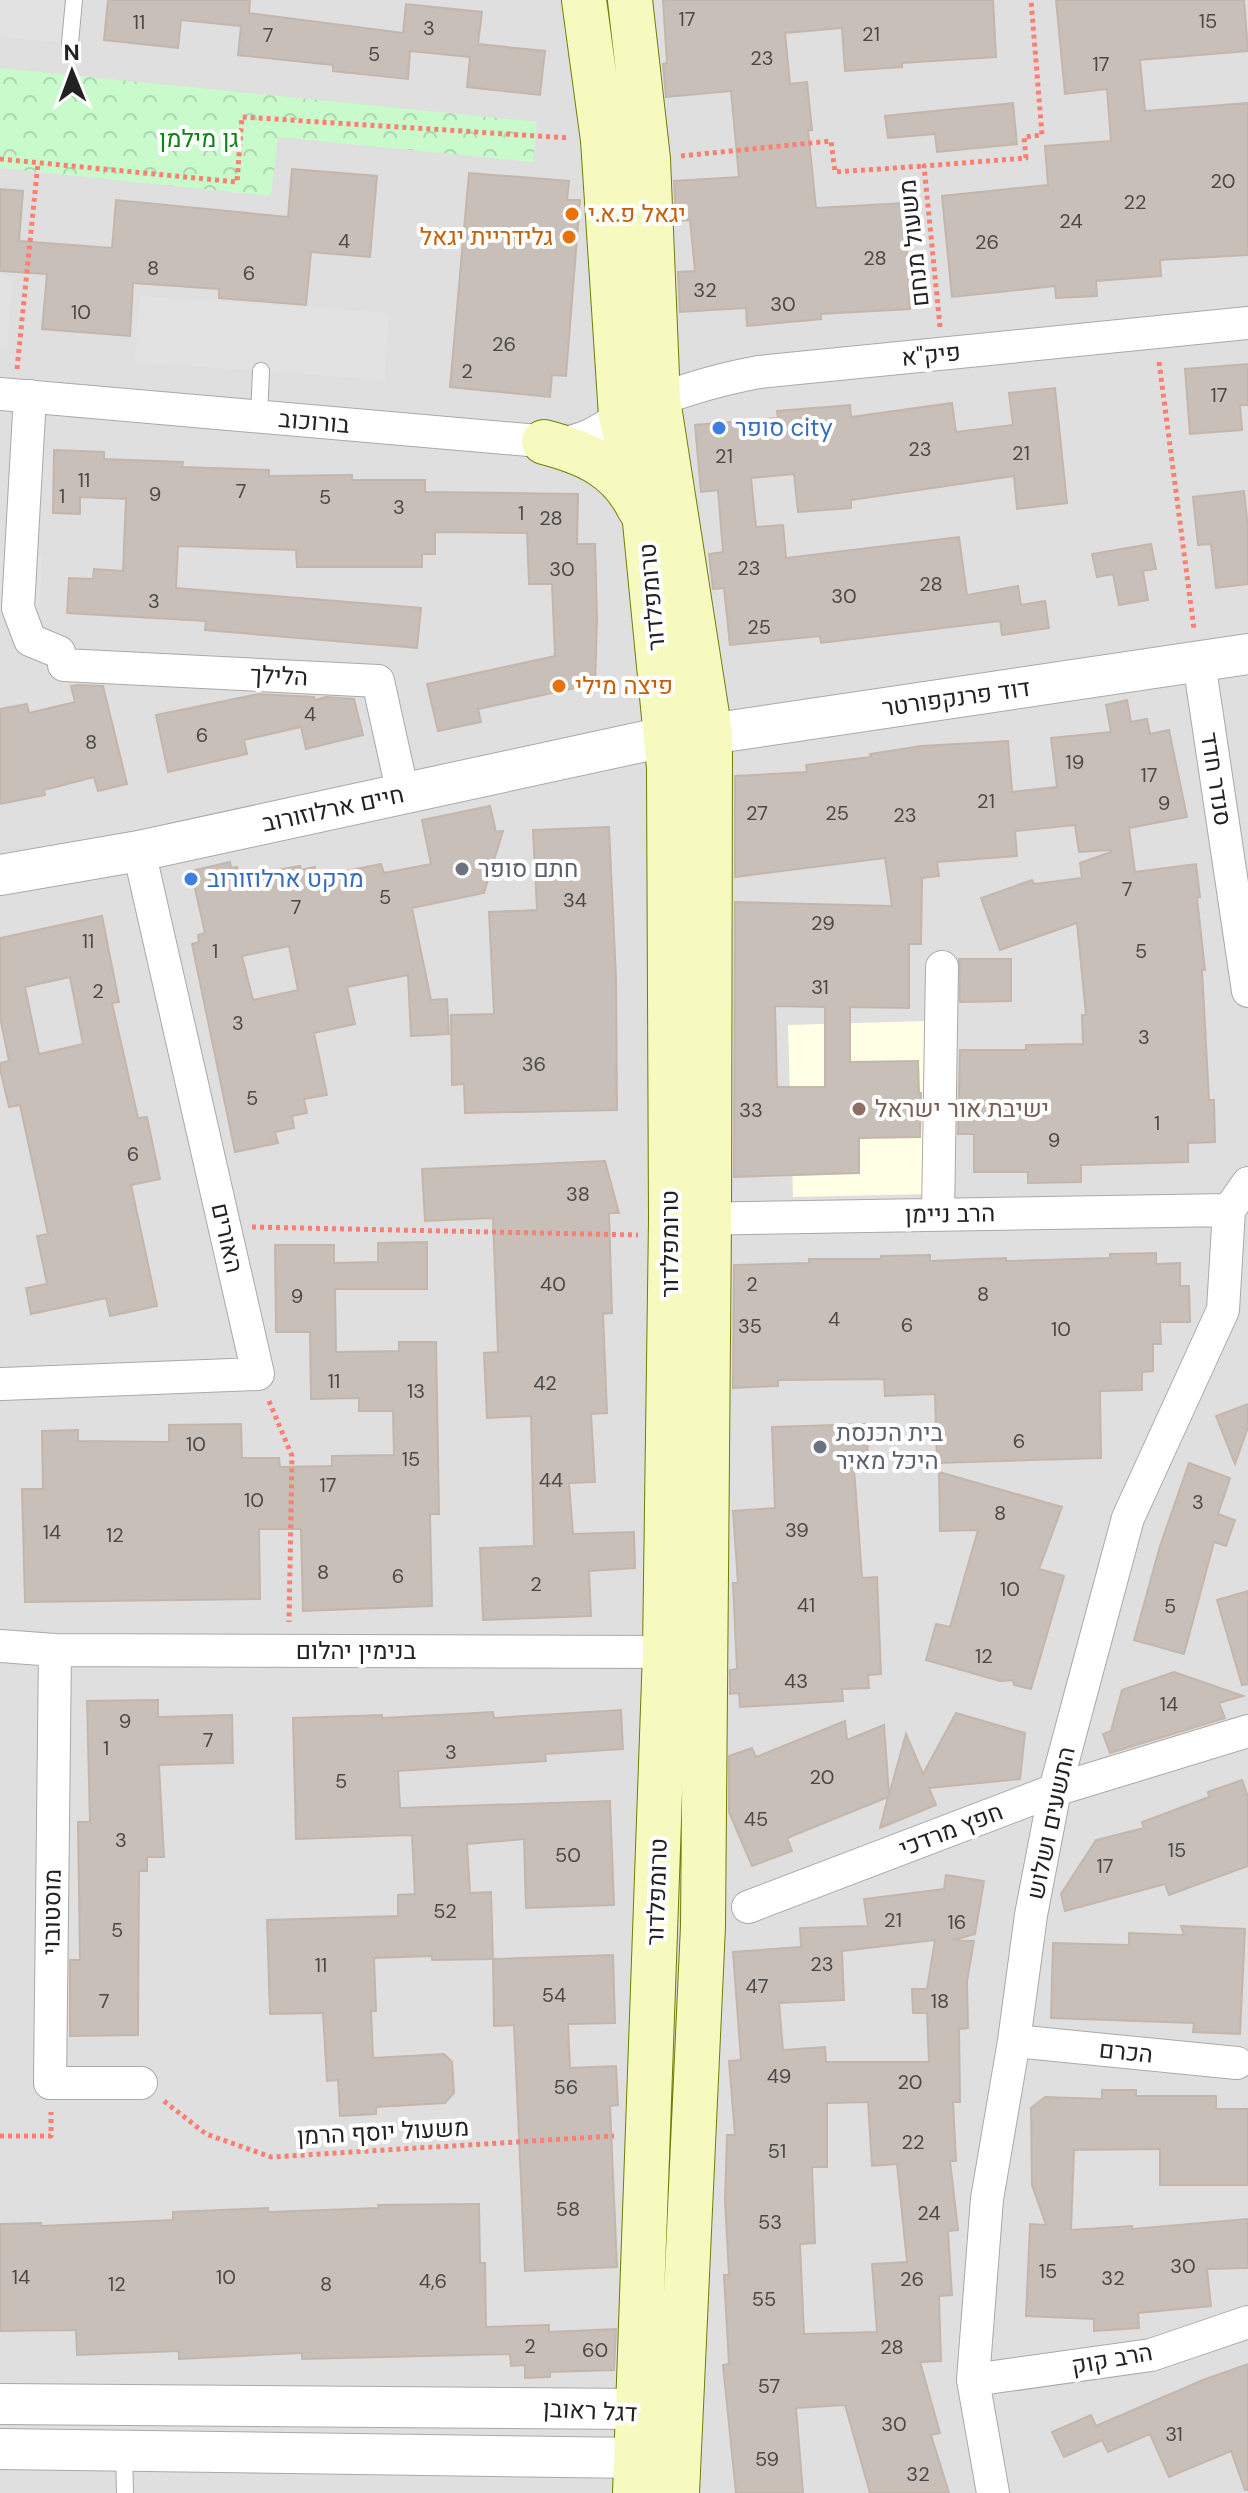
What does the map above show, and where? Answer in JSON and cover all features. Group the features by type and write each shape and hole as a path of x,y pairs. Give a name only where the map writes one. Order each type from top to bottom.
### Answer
{"main road":[{"name":"טרומפלדור","path":"584,0 640,408 710,734 683,1225 636,2476"},
{"name":"טרומפלדור","path":"630,0 648,159 640,408 645,522 669,768 683,1225 703,1679 703,1926 677,2493"},
{"path":"544,442 583,453 619,476 632,494 645,522"}],"street":[{"name":"פיק\"א","path":"640,408 715,380 759,372 1248,323"},
{"name":"בורוכוב","path":"15,395 544,442 578,441 640,408"},
{"name":"הלילך","path":"15,395 18,608 30,640 62,658 378,681 403,794"},
{"name":"דוד פרנקפורטר","path":"664,737 710,734 1248,654"},
{"name":"סנדר חדד","path":"1199,662 1248,991"},
{"name":"חיים ארלוזורוב","path":"0,875 139,851 664,737"},
{"name":"האורים","path":"139,851 258,1374"},
{"path":"938,1214 942,967"},
{"path":"1229,1210 1248,1183"},
{"name":"הרב ניימן","path":"683,1225 938,1214 1229,1210"},
{"name":"התשעים ושלוש","path":"993,2493 973,2380 987,2199 1014,2041 1031,1915 1055,1790 1128,1518 1223,1310 1229,1210"},
{"path":"2,1384 258,1374"},
{"name":"בנימין יהלום","path":"0,1646 55,1650 665,1652"},
{"name":"מוסטובוי","path":"55,1650 50,2083 141,2083"},
{"path":"665,1652 703,1679"},
{"name":"חפץ מרדכי","path":"748,1907 1055,1790 1248,1731"},
{"name":"הכרם","path":"1014,2041 1237,2063"},
{"name":"הרב קוק","path":"973,2380 1151,2355 1248,2322"},
{"name":"דגל ראובן","path":"0,2404 639,2409 680,2432 636,2476 124,2449 0,2449"}],"lane":[{"path":"70,43 74,0"},
{"path":"259,417 261,371"},
{"path":"124,2449 125,2493"}],"path":[{"name":"משעול מנחם","path":"943,353 924,166 1026,158 1024,137 1042,135 1031,0"},
{"path":"0,159 237,182 242,117 603,140"},
{"path":"648,159 831,141 835,172 924,166"},
{"path":"15,395 38,163"},
{"path":"1155,332 1199,662"},
{"path":"225,1227 683,1225"},
{"path":"258,1374 292,1456 289,1651"},
{"name":"משעול יוסף הרמן","path":"141,2083 206,2134 271,2157 648,2134"},
{"path":"0,2136 51,2136"}],"shaded area":[{"path":"0,0 1248,0 1248,2493 0,2493"},
{"path":"0,0 74,0 70,43 0,37"},
{"path":"0,275 13,277 7,349 0,348"},
{"path":"140,296 389,313 385,380 135,362"},
{"path":"0,555 42,557 39,612 0,610"},
{"name":"ישיבת אור ישראל","path":"925,1021 929,1194 793,1197 788,1025"}],"green space":[{"name":"גן מילמן","path":"0,68 537,122 533,162 278,137 271,196 0,168"}],"building":[{"path":"108,0 250,0 249,13 403,33 406,4 482,12 478,44 545,51 540,95 467,87 470,57 410,51 408,79 333,71 333,65 238,55 241,26 181,20 178,48 104,40"},
{"path":"663,0 993,0 996,57 902,63 902,67 845,71 842,28 785,33 790,84 807,82 812,130 808,130 816,208 904,203 910,309 821,314 821,319 747,326 746,308 680,312 678,272 695,271 690,220 676,221 674,181 739,177 731,91 666,97"},
{"path":"1056,0 1244,0 1248,51 1140,60 1145,111 1248,103 1248,255 1160,260 1161,276 1096,281 1097,296 1056,298 1055,286 952,297 942,196 1048,185 1045,146 1111,141 1107,89 1065,94"},
{"path":"1013,103 1017,144 937,152 935,134 888,138 885,116"},
{"path":"292,169 377,176 370,257 311,252 306,305 219,298 219,289 133,283 130,336 42,329 47,274 0,271 0,189 23,191 19,241 112,248 116,200 288,217"},
{"path":"469,173 569,181 567,200 580,200 566,376 552,375 550,397 450,387"},
{"path":"1248,364 1248,405 1240,405 1242,430 1190,434 1185,369"},
{"path":"1055,388 1067,503 1017,509 1014,476 851,500 851,508 798,512 794,474 751,478 756,527 783,525 786,558 959,537 967,595 1018,586 1021,605 1045,601 1049,628 1002,635 1000,621 821,643 820,636 730,645 724,588 713,589 709,554 723,552 718,490 701,492 695,425 778,418 777,411 850,405 851,417 952,403 956,432 1013,425 1009,393"},
{"path":"54,450 104,452 104,459 183,462 182,467 269,470 269,476 352,475 352,480 425,480 425,492 578,494 577,544 595,544 595,684 478,709 481,722 438,731 427,684 555,656 552,584 529,584 527,533 435,532 435,554 422,554 422,567 297,567 296,550 178,546 176,588 421,608 417,648 205,630 206,621 67,613 69,578 93,579 94,569 123,571 126,499 80,497 80,514 53,513"},
{"path":"1244,491 1248,528 1248,584 1216,588 1211,544 1198,545 1193,497"},
{"path":"1151,544 1156,569 1143,571 1148,600 1119,605 1113,574 1097,577 1092,554"},
{"path":"71,686 103,686 127,784 98,791 94,777 44,790 45,795 0,804 0,709 27,704 29,713 75,702"},
{"path":"259,694 314,697 315,700 326,697 354,699 363,735 306,749 301,727 244,740 247,754 168,772 156,715"},
{"path":"1127,700 1131,722 1147,719 1150,734 1169,730 1187,817 1129,828 1135,872 1196,864 1205,970 1202,970 1209,1100 1214,1100 1215,1142 1188,1143 1188,1162 1081,1165 1081,1182 1028,1183 1028,1172 974,1172 974,1134 958,1134 960,1050 1026,1050 1026,1045 1083,1044 1082,1015 1086,1015 1077,923 1000,950 981,898 1032,880 1034,884 1082,878 1080,863 1111,850 1079,852 1075,825 1015,831 1017,856 937,862 939,876 922,878 921,944 909,944 909,1008 850,1007 850,1062 918,1061 920,1137 859,1138 859,1173 734,1177 735,902 892,906 885,858 735,877 735,776 807,772 806,765 871,757 870,754 921,746 1008,741 1012,792 1057,787 1051,738 1111,732 1106,705","holes":["775,1006 825,1007 825,1087 777,1087"]},
{"path":"490,806 496,832 503,831 484,893 412,908 431,1000 447,999 449,1034 411,1036 408,975 347,987 355,1024 314,1033 327,1095 304,1099 307,1113 292,1116 294,1128 275,1132 278,1143 235,1152 192,944 199,942 198,935 205,933 191,871 230,862 231,868 237,867 239,877 300,866 301,870 315,867 316,877 381,864 384,873 431,864 422,820","holes":["289,946 298,990 253,1000 242,956"]},
{"path":"609,827 616,978 617,1110 465,1113 464,1084 452,1085 451,1015 494,1014 489,912 537,910 533,830"},
{"path":"102,916 119,1002 112,1003 138,1118 147,1117 160,1179 131,1185 157,1306 110,1316 106,1298 31,1314 26,1288 47,1284 37,1236 48,1234 20,1105 9,1107 0,1069 0,1063 9,1061 0,1017 0,938","holes":["70,977 83,1044 39,1054 25,987"]},
{"path":"959,959 1011,959 1011,1001 960,1002"},
{"path":"605,1161 619,1213 609,1213 612,1313 603,1314 607,1413 591,1414 595,1482 569,1483 573,1534 634,1532 635,1568 589,1571 591,1616 483,1620 480,1548 534,1546 531,1416 487,1418 484,1353 498,1352 493,1218 425,1221 422,1169"},
{"path":"427,1242 427,1289 335,1289 336,1352 399,1351 399,1342 436,1342 439,1514 430,1514 432,1606 303,1611 301,1529 259,1529 260,1599 25,1602 22,1489 43,1489 42,1431 78,1430 78,1441 169,1442 169,1425 241,1424 242,1458 279,1458 280,1467 332,1466 332,1456 394,1455 393,1411 359,1411 359,1398 311,1399 310,1332 276,1332 275,1245 334,1245 334,1263 378,1262 378,1243"},
{"path":"1156,1253 1156,1264 1180,1263 1180,1286 1189,1286 1190,1322 1160,1322 1161,1344 1153,1344 1153,1371 1142,1372 1142,1390 1100,1391 1101,1458 937,1463 935,1394 885,1396 884,1379 778,1380 778,1386 733,1388 734,1265 809,1263 809,1259 881,1259 881,1256 930,1255 930,1261 1006,1258 1006,1261 1110,1258 1110,1254"},
{"path":"1248,1404 1248,1427 1235,1464 1216,1416"},
{"path":"867,1424 868,1468 854,1468 862,1578 877,1577 881,1674 868,1675 869,1688 842,1689 843,1701 740,1707 739,1693 730,1694 730,1670 737,1669 733,1583 738,1583 733,1511 775,1508 772,1427"},
{"path":"1189,1463 1230,1478 1218,1514 1235,1520 1226,1546 1214,1542 1184,1654 1134,1640 1160,1546"},
{"path":"939,1472 1062,1507 1039,1569 1064,1576 1031,1689 1014,1685 1013,1680 1000,1681 926,1660 936,1624 950,1627 978,1530 940,1531"},
{"path":"1248,1591 1248,1684 1242,1685 1217,1600"},
{"path":"1174,1672 1243,1696 1219,1703 1225,1718 1110,1753 1103,1734 1111,1731 1122,1690"},
{"path":"158,1700 158,1717 232,1715 233,1763 159,1765 164,1857 147,1857 147,1871 139,1871 138,2035 70,2036 70,1960 80,1960 78,1822 90,1822 87,1701"},
{"path":"621,1710 623,1749 545,1754 546,1761 398,1771 400,1808 610,1801 614,1905 526,1908 524,1839 467,1844 470,1893 491,1892 493,1959 432,1960 432,1956 374,1958 376,2011 371,2011 373,2058 444,2054 452,2062 454,2093 445,2103 376,2107 376,2114 340,2116 338,2080 327,2081 323,2013 270,2014 267,1920 398,1916 398,1895 415,1894 412,1835 296,1839 293,1718 382,1715 382,1718 493,1712 494,1718"},
{"path":"956,1713 1025,1733 1020,1779 929,1788 936,1805 880,1828 888,1797 787,1838 792,1851 752,1866 729,1812 729,1756 752,1748 756,1757 845,1721 847,1740 884,1725 889,1795 906,1734 923,1774"},
{"path":"1242,1780 1248,1797 1248,1866 1169,1895 1165,1884 1065,1911 1061,1894 1096,1840 1144,1828 1142,1822 1209,1797 1208,1792"},
{"path":"946,1875 984,1881 975,1934 954,1940 974,1941 967,1981 968,2028 959,2029 960,2102 953,2102 956,2161 950,2161 958,2230 948,2231 952,2295 939,2296 941,2361 920,2362 940,2433 931,2435 949,2493 870,2493 845,2405 796,2408 803,2493 736,2493 723,2365 729,2364 724,2275 729,2275 725,2201 727,2135 735,2135 729,2061 741,2060 733,1952 801,1947 800,1928 868,1926 864,1899 944,1889","holes":["935,1940 927,1989 912,1989 913,2013 927,2013 929,2062 826,2062 825,2047 783,2050 779,2003 844,2000 842,1951","868,2102 872,2166 897,2164 907,2262 872,2264 877,2332 804,2334 800,2244 815,2243 812,2167 827,2167 827,2103"]},
{"path":"1181,1926 1245,1929 1240,2034 1193,2032 1194,2023 1051,2018 1053,1943 1129,1945 1129,1933 1184,1935"},
{"path":"613,1955 615,2023 568,2024 570,2068 616,2066 618,2105 610,2106 617,2267 525,2271 514,2025 494,2026 493,1959"},
{"path":"1102,2090 1136,2090 1136,2096 1216,2096 1216,2109 1248,2109 1248,2185 1160,2185 1160,2149 1074,2150 1071,2230 1132,2226 1132,2229 1248,2219 1248,2268 1207,2269 1211,2306 1138,2313 1139,2328 1094,2331 1094,2319 1026,2316 1030,2224 1046,2225 1032,2185 1031,2108 1045,2097 1102,2099"},
{"path":"479,2204 480,2263 485,2263 486,2327 549,2325 549,2332 616,2329 614,2370 550,2372 550,2377 525,2378 525,2365 511,2366 510,2354 302,2359 302,2353 179,2359 179,2351 77,2355 76,2330 0,2331 0,2224 41,2223 41,2226 173,2220 173,2212 268,2208 268,2212 379,2208 378,2205"},
{"path":"1248,2364 1248,2490 1245,2490 1231,2451 1169,2477 1150,2434 1108,2452 1102,2440 1064,2457 1052,2432 1091,2415 1096,2426"}],"place":[{"name":"יגאל פ.א.י","path":"572,214"},
{"name":"גלידריית יגאל","path":"569,237"},
{"name":"סופר city","path":"719,428"},
{"name":"פיצה מילי","path":"559,686"},
{"name":"חתם סופר","path":"462,869"},
{"name":"מרקט ארלוזורוב","path":"191,879"},
{"name":"ישיבת אור ישראל","path":"859,1109"},
{"name":"בית הכנסת היכל מאיר","path":"820,1447"}]}
